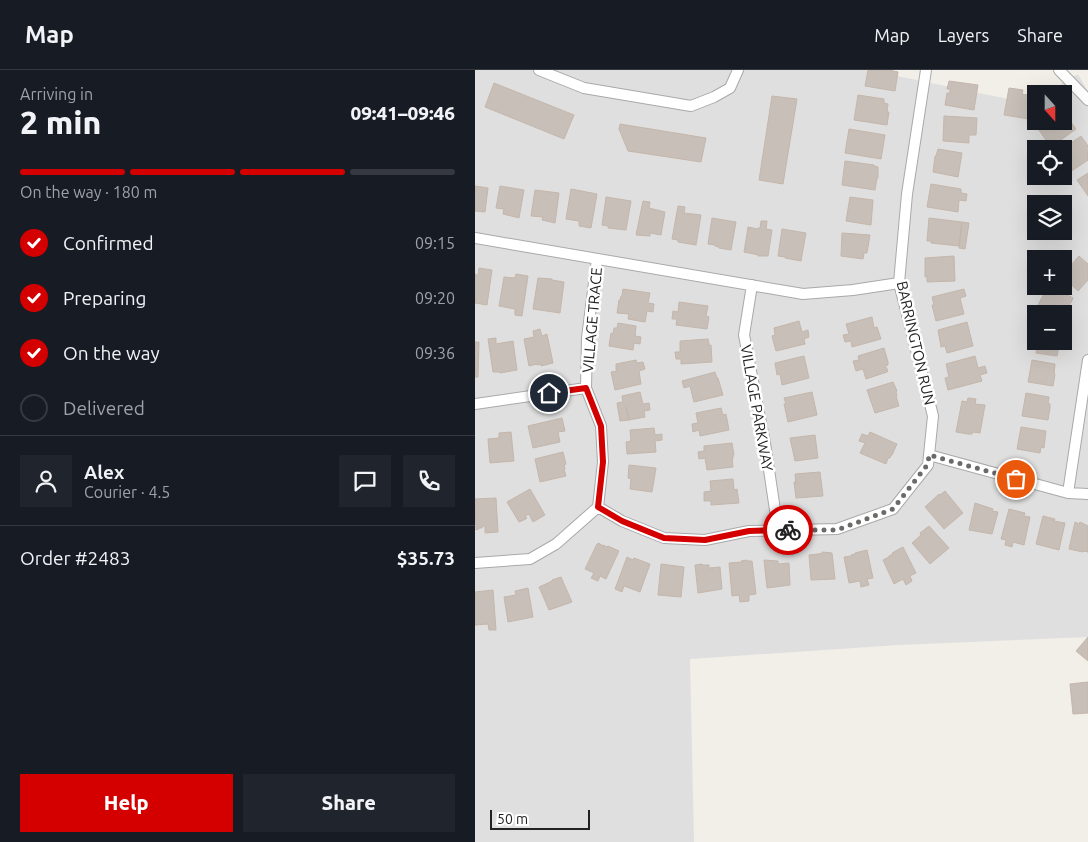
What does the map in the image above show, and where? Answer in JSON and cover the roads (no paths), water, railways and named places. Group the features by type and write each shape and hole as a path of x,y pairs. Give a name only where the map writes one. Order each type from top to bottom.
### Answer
{"street":[{"path":"539,70 584,88 691,106 730,88 738,70"},
{"name":"BARRINGTON RUN","path":"598,507 622,521 664,538 705,540 749,531 837,530 893,509 928,464 933,416 899,283 907,194 926,70"},
{"path":"1059,70 1088,100"},
{"name":"VILLAGE TRACE","path":"475,238 803,294 853,290 899,283"},
{"name":"VILLAGE TRACE","path":"597,258 587,338 586,388 601,426 603,462 598,507"},
{"name":"VILLAGE PARKWAY","path":"752,285 743,335 765,443 778,530"},
{"path":"1068,493 1088,360"},
{"path":"475,404 586,388"},
{"path":"929,455 1068,493 1088,494"},
{"path":"475,563 530,559 557,544 598,507"}]}
